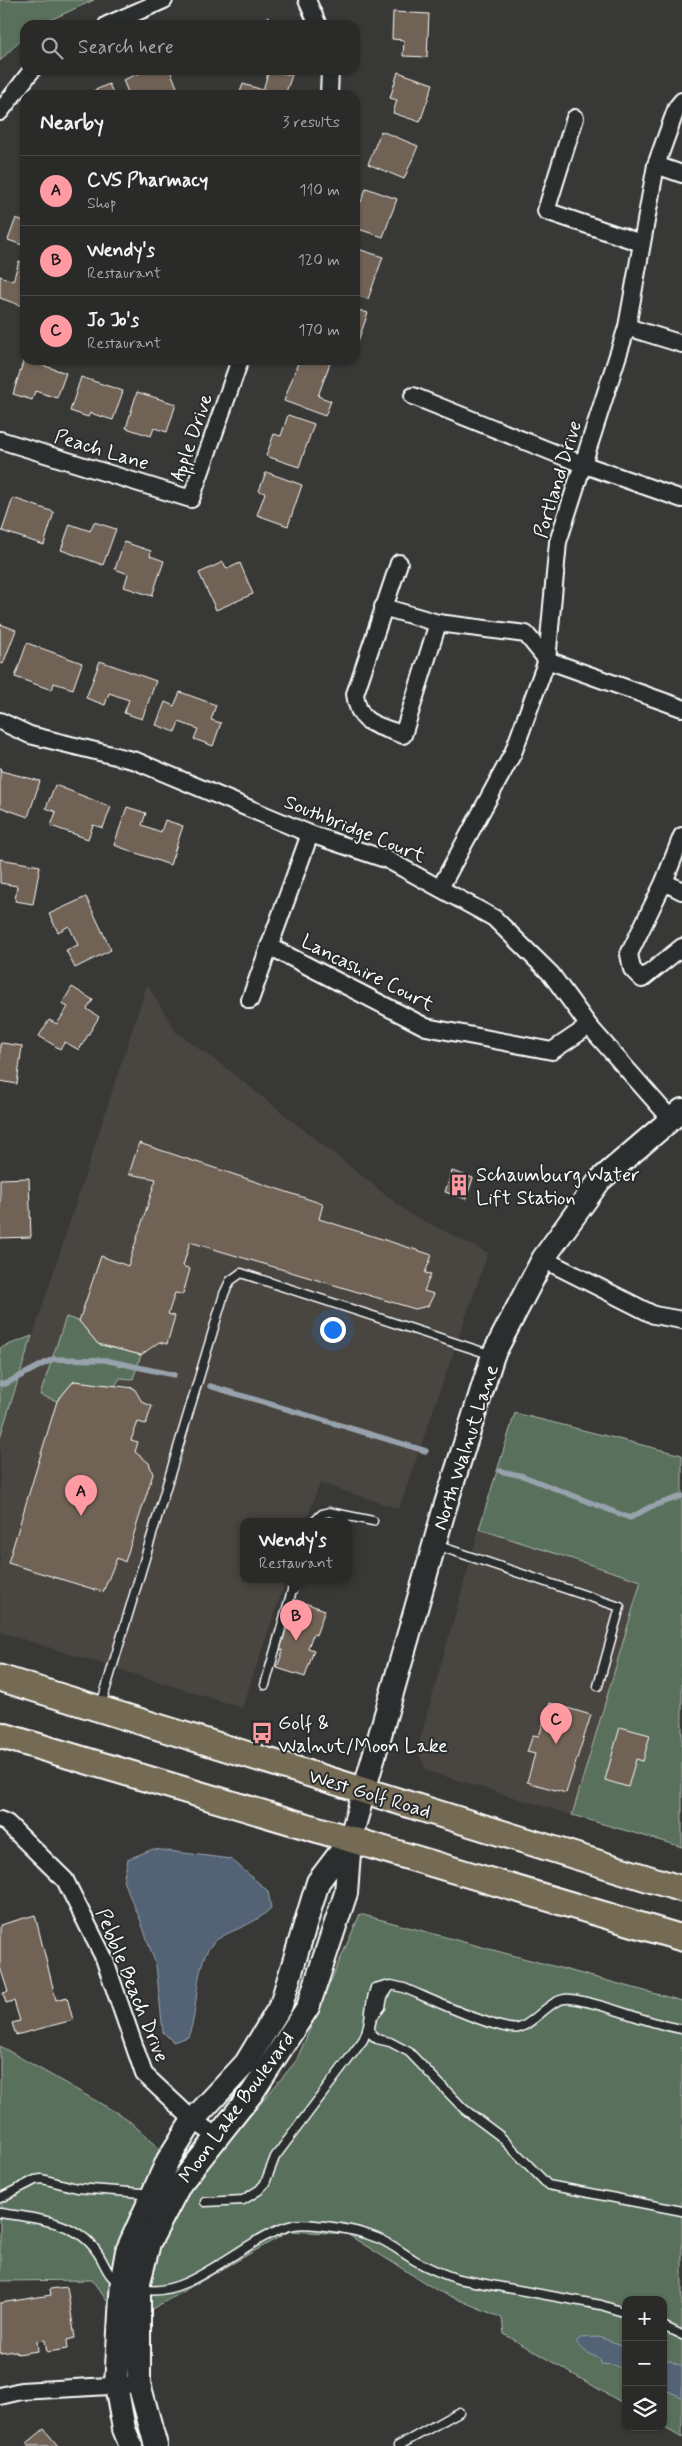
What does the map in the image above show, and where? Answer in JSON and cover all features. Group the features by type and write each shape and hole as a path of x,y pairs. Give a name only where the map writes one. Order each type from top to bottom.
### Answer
{"main road":[{"name":"West Golf Road","path":"0,1678 364,1792 682,1888"},
{"path":"0,1735 682,1938"}],"street":[{"path":"118,20 164,0"},
{"path":"307,0 316,20"},
{"path":"0,112 28,75"},
{"path":"329,90 330,75"},
{"name":"Portland Drive","path":"440,888 513,753 546,660 558,542 627,328 656,165 677,107 682,101"},
{"path":"575,118 546,211 641,243"},
{"path":"656,165 682,174"},
{"path":"627,328 682,344"},
{"name":"Apple Drive","path":"192,499 238,365"},
{"path":"413,396 582,464 682,500"},
{"name":"Peach Lane","path":"0,440 192,499"},
{"path":"399,563 355,694 356,706 364,719 403,735 438,623"},
{"path":"383,608 438,623 526,634 546,660 682,708"},
{"name":"Southbridge Court","path":"0,721 30,735 136,761 310,834 388,860 494,918 551,974 589,1026 676,1114"},
{"name":"Lancashire Court","path":"250,1000 310,834"},
{"path":"682,836 664,882 629,954 632,969 642,979 682,946"},
{"path":"664,882 682,892"},
{"name":"Lancashire Court","path":"269,946 426,1026 552,1051 589,1026"},
{"name":"North Walnut Lane","path":"350,1840 434,1545 494,1355 543,1259 600,1180 676,1114"},
{"path":"543,1259 654,1314 682,1320"},
{"name":"Pebble Beach Drive","path":"0,1820 7,1823 65,1880 104,1958 144,2074 193,2120 216,2136"},
{"name":"Moon Lake Boulevard","path":"156,2446 139,2384 127,2251 168,2160 193,2120 246,2063 281,2005 318,1882 350,1840"},
{"name":"Moon Lake Boulevard","path":"131,2446 124,2429 116,2385 130,2286 149,2243 180,2184 216,2136 252,2093 308,2006 346,1893 350,1840"},
{"path":"0,2396 21,2390 139,2384"}],"lane":[{"path":"100,1710 224,1294 230,1281 241,1273 494,1355"},
{"path":"318,1518 322,1514 330,1512 373,1521"},
{"path":"434,1545 620,1607 598,1686"},
{"path":"265,1685 295,1583"},
{"path":"682,2029 662,2026 570,1999 561,2000 537,2018 513,2029 494,2025 404,1988 391,1985 370,2027 371,2034 377,2039 390,2042 409,2052 464,2109 507,2142 548,2185 682,2211"},
{"path":"206,2202 243,2200 259,2190 265,2183 275,2157 366,2034 375,1988"},
{"path":"359,2045 377,2039"},
{"path":"0,2198 35,2180 42,2179 76,2188 142,2193"},
{"path":"0,2213 47,2220 77,2233 97,2251 112,2278 130,2286 152,2292 169,2289 196,2277 276,2232 294,2225 313,2225 360,2232 382,2240 436,2272 458,2279 601,2305 622,2312"},
{"path":"667,2328 682,2336"},
{"path":"398,2446 459,2412"}],"shaded area":[{"path":"147,984 176,1032 226,1068 410,1214 488,1253 399,1509 320,1483 307,1518 240,1518 240,1583 285,1583 242,1708 0,1632 0,1437"},
{"path":"479,1529 641,1581 572,1815 427,1771 417,1750"}],"green space":[{"path":"0,0 94,0 50,20 20,20 20,40 0,61"},
{"path":"66,1317 79,1321 98,1344 141,1355 133,1379 120,1378 115,1386 74,1381 57,1401 40,1395"},
{"path":"32,1336 0,1437 0,1348"},
{"path":"515,1413 682,1455 682,1847 572,1815 641,1581 479,1529"},
{"path":"360,1914 682,2001 682,2438 667,2429 667,2296 622,2296 622,2403 504,2334 502,2318 438,2291 347,2234 290,2231 150,2310 107,2301 92,2280 0,2281 0,2046 126,2118 196,2181 296,2061"}],"water":[{"path":"153,1849 231,1859 268,1891 271,1908 257,1919 224,1935 212,1944 202,1964 192,2026 188,2037 173,2042 163,2032 156,1965 140,1919 123,1881 128,1859"},
{"path":"599,2337 622,2346 622,2369 614,2365 601,2364 600,2359 586,2352 576,2342 580,2338"},
{"path":"667,2360 682,2366 682,2397 667,2391"}],"building":[{"path":"393,12 429,14 427,57 403,56 404,40 392,39"},
{"path":"398,72 433,84 420,122 393,113 397,100 390,98"},
{"path":"136,75 172,75 178,90 127,90 123,80"},
{"path":"268,75 292,75 287,90 263,90"},
{"path":"109,84 112,90 95,90"},
{"path":"243,84 263,90 241,90"},
{"path":"381,131 418,146 404,179 368,164"},
{"path":"366,188 397,199 383,237 360,230 361,202"},
{"path":"16,218 20,220 20,244 8,240"},
{"path":"360,250 383,257 368,299 360,297"},
{"path":"19,261 20,305 0,298 0,276 13,281"},
{"path":"360,311 368,313 360,335"},
{"path":"22,365 42,365 66,373 57,398 35,391 32,400 13,394"},
{"path":"297,365 329,365 318,396 331,401 325,416 284,401"},
{"path":"81,377 123,391 113,420 90,413 88,417 70,411"},
{"path":"137,392 176,404 167,432 154,428 151,436 126,428"},
{"path":"288,415 314,424 299,467 266,456 274,434 281,436"},
{"path":"266,472 302,485 288,526 257,515 265,493 259,491"},
{"path":"13,498 54,512 44,545 2,531"},
{"path":"94,522 116,529 103,565 61,550 70,524 90,531"},
{"path":"124,542 151,551 150,556 164,561 152,596 124,587 128,574 115,569"},
{"path":"223,562 227,569 240,563 253,594 216,610 199,573"},
{"path":"0,624 16,630 3,664 0,663"},
{"path":"27,643 82,663 73,689 54,683 52,690 15,677"},
{"path":"100,661 156,681 142,719 124,713 129,700 109,693 105,705 86,698"},
{"path":"180,692 216,705 211,720 221,723 213,746 194,739 198,729 179,722 175,732 156,725 165,702 174,706"},
{"path":"0,767 1,771 40,781 28,817 0,807"},
{"path":"55,785 111,807 103,828 93,825 88,839 51,826 56,812 46,808"},
{"path":"127,807 146,813 142,825 161,832 165,820 183,826 170,865 114,845"},
{"path":"0,859 40,866 33,904 15,901 17,886 0,883"},
{"path":"86,897 111,950 75,968 66,950 78,945 69,926 58,932 49,914"},
{"path":"72,987 93,1000 87,1009 99,1017 79,1050 65,1042 60,1049 39,1036 49,1020 57,1024 68,1007 62,1004"},
{"path":"0,1044 22,1046 17,1084 0,1081"},
{"path":"139,1143 323,1204 319,1219 432,1255 425,1273 431,1274 424,1291 434,1294 428,1306 415,1309 190,1242 183,1266 190,1269 183,1294 175,1293 168,1314 175,1316 167,1344 159,1342 141,1355 98,1344 79,1321 101,1256 128,1266 156,1179 129,1174"},
{"name":"Schaumburg Water Lift Station","path":"452,1171 473,1178 466,1199 445,1192"},
{"path":"29,1178 31,1237 0,1238 0,1179"},
{"path":"74,1381 134,1388 142,1402 152,1406 146,1424 138,1422 131,1440 138,1442 135,1452 149,1463 153,1474 125,1562 117,1558 103,1592 8,1563 57,1401"},
{"path":"296,1600 325,1610 316,1635 313,1634 308,1648 314,1650 305,1677 277,1668 283,1650 279,1649"},
{"path":"550,1703 591,1715 566,1793 527,1782 535,1754 527,1752 533,1735 539,1736"},
{"path":"620,1727 650,1735 643,1761 636,1759 628,1787 605,1780"},
{"path":"35,1915 56,2000 67,1997 73,2020 16,2035 12,2023 20,2021 14,2001 6,2003 3,1993 8,1992 0,1967 0,1925"},
{"path":"67,2287 75,2338 67,2340 68,2349 47,2352 45,2340 37,2341 38,2351 17,2354 16,2351 0,2353 0,2303 51,2295 50,2289"},
{"path":"44,2429 58,2446 28,2446 26,2444"}],"waterway":[{"path":"0,1384 5,1384 53,1359 105,1360 174,1375"},
{"path":"210,1386 426,1451"},
{"path":"500,1471 523,1476 630,1518 650,1507 682,1496"}],"place":[{"name":"Schaumburg Water Lift Station","path":"459,1185"},
{"name":"CVS Pharmacy","path":"81,1516"},
{"name":"Wendy's","path":"296,1641"},
{"name":"Golf & Walnut/Moon Lake","path":"262,1733"},
{"name":"Jo Jo's","path":"556,1744"}]}
